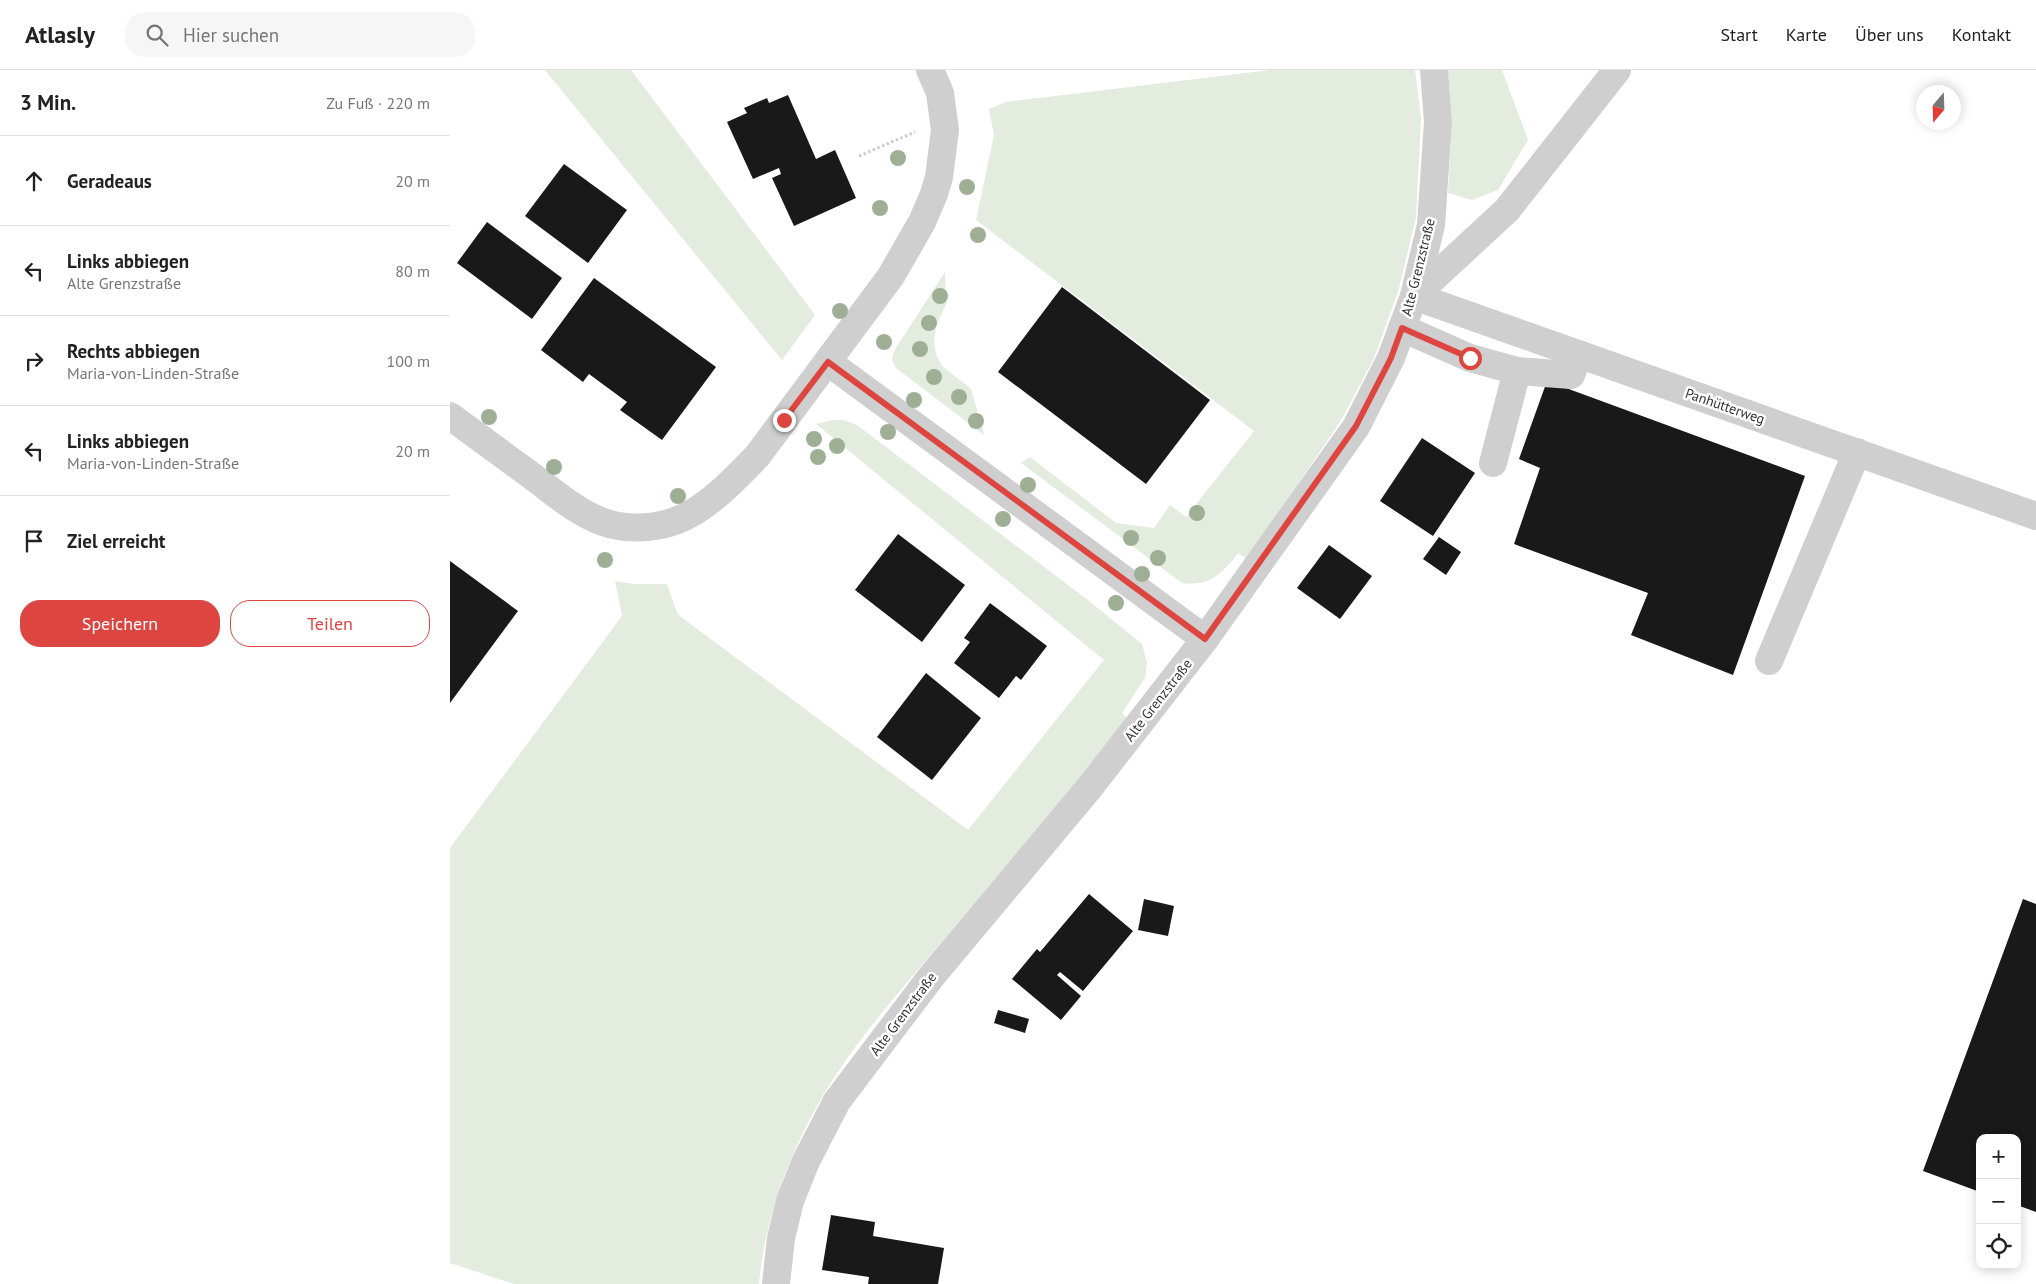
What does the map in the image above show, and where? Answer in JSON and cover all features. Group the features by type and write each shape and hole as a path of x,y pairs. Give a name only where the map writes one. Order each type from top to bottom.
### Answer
{"street":[{"path":"450,416 577,509 604,522 632,527 659,525 675,521 694,511 734,480 758,455 891,276 922,222 939,177 945,130 940,93 930,70"},
{"name":"Alte Grenzstraße","path":"776,1284 781,1238 790,1201 806,1161 837,1101 931,977 1090,787 1205,639 1356,426 1391,358 1414,296 1431,226 1437,162 1438,122 1434,70"},
{"path":"1414,296 1508,210 1617,70"},
{"name":"Panhütterweg","path":"1414,296 2036,516"},
{"path":"1402,328 1470,358 1517,371 1571,375 1580,354"},
{"path":"828,362 1205,639"},
{"path":"1493,463 1517,371"},
{"path":"1769,661 1857,452"}],"path":[{"path":"858,156 943,120"}],"shaded area":[{"path":"545,70 631,70 815,315 782,360"},
{"path":"1270,70 1415,70 1421,118 1416,218 1398,292 1374,358 1340,422 1247,559 1238,553 1227,567 1208,581 1192,584 1182,583 1021,463 1030,457 1116,523 1154,528 1170,505 1186,517 1254,431 976,220 994,135 989,109 1006,102"},
{"path":"1448,70 1502,70 1528,140 1498,190 1472,200 1448,193 1452,120"},
{"path":"945,272 946,304 936,326 934,340 936,355 942,366 971,389 984,435 896,368 892,360 894,351"},
{"path":"843,420 857,425 1089,601 1142,644 1147,663 1145,678 1122,713 1129,720 893,999 839,1070 810,1119 786,1172 769,1227 759,1284 514,1284 450,1263 450,848 622,616 615,581 634,584 667,584 677,613 681,617 968,830 1104,660 816,424"}],"building":[{"path":"788,95 816,159 835,150 856,198 794,226 772,178 781,174 779,168 753,179 727,122 747,113 744,108 767,98 769,103"},
{"path":"564,164 627,210 588,263 525,216"},
{"path":"487,222 562,278 532,319 457,263"},
{"path":"594,278 716,367 662,440 620,410 627,402 589,374 583,382 541,350"},
{"path":"1062,287 1210,400 1146,484 998,372"},
{"path":"1547,381 1805,476 1733,675 1631,635 1648,593 1514,544 1540,468 1519,459"},
{"path":"1422,438 1475,473 1433,536 1380,501"},
{"path":"898,534 965,585 922,642 855,590"},
{"path":"1439,537 1461,552 1446,575 1423,559"},
{"path":"1329,545 1372,576 1340,619 1297,588"},
{"path":"450,561 518,611 450,703"},
{"path":"990,603 1047,646 1021,680 1016,676 999,698 954,663 970,642 964,638"},
{"path":"926,673 981,718 932,780 877,737"},
{"path":"1089,894 1133,931 1083,991 1060,972 1057,975 1081,996 1061,1020 1012,979 1037,949 1040,952"},
{"path":"1144,899 1174,906 1168,936 1138,930"},
{"path":"2023,899 2036,904 2036,1212 2021,1206 2021,1134 1976,1134 1976,1191 1923,1171"},
{"path":"998,1010 1029,1019 1025,1033 994,1023"},
{"path":"831,1215 875,1222 873,1236 944,1248 938,1284 868,1284 869,1277 822,1270"}],"route":[{"path":"784,420 828,362 1205,639 1356,426 1391,358 1402,328 1470,358"}]}
